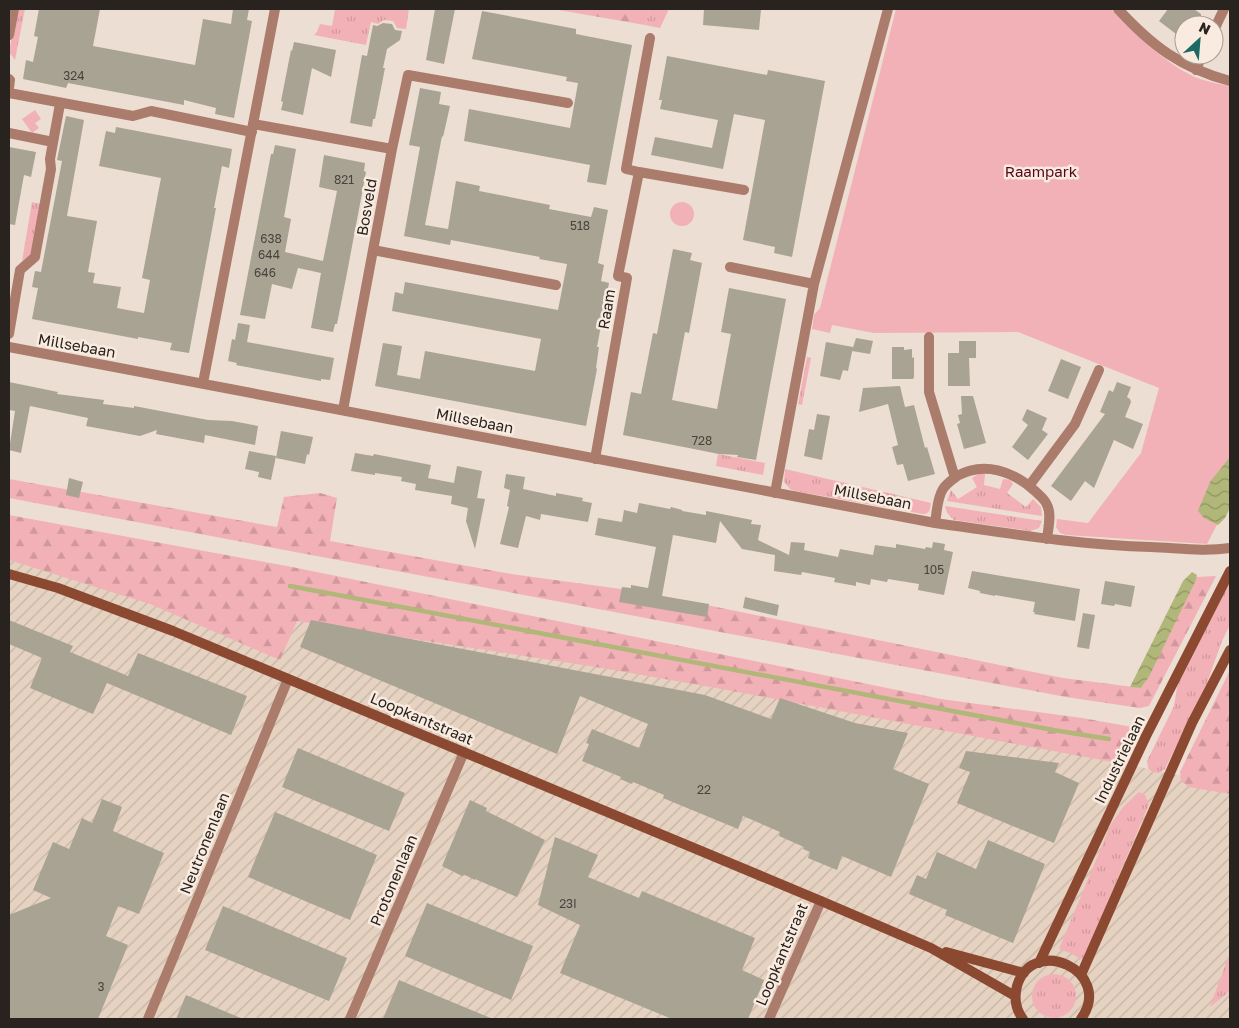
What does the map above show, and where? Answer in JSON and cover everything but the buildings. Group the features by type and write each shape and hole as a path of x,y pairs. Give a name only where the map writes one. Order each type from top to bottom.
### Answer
{"street":[{"path":"9,35 14,9"},
{"path":"202,383 275,9"},
{"path":"775,493 814,284 888,9"},
{"path":"1118,9 1144,35 1172,58 1196,70 1230,81"},
{"path":"650,38 626,169 744,190"},
{"path":"1196,70 1198,65"},
{"path":"9,94 133,116 150,111 392,149 408,75 568,103"},
{"path":"9,78 9,88"},
{"path":"9,334 20,270 35,258 51,169 50,159 60,104"},
{"path":"9,133 53,142"},
{"name":"Bosveld","path":"343,410 392,149"},
{"name":"Raam","path":"596,459 627,278 618,276 639,172"},
{"path":"373,250 556,285"},
{"path":"730,267 814,284"},
{"path":"930,337 929,392 955,478"},
{"name":"Millsebaan","path":"9,347 935,523 1047,539 1134,547 1198,550 1230,548"},
{"path":"1029,486 1075,424 1099,370"},
{"path":"935,523 940,494 947,484 966,472 978,468 988,468 1005,472 1029,486 1043,498 1048,506 1047,539"},
{"name":"Industrielaan","path":"1039,963 1146,736 1230,571"},
{"name":"Loopkantstraat","path":"9,574 67,591 173,631 821,900 931,948 1015,996"},
{"path":"1081,975 1192,723 1230,650"},
{"name":"Neutronenlaan","path":"148,1019 288,679"},
{"name":"Protonenlaan","path":"350,1019 464,752"},
{"name":"Loopkantstraat","path":"769,1019 821,900"},
{"name":"Loopkantstraat","path":"931,948 1024,973"},
{"path":"1023,1019 1018,1010 1015,996 1018,984 1024,973 1039,963 1050,960 1062,962 1073,967 1081,975 1087,986 1089,997 1087,1009 1081,1019"}],"shaded area":[{"path":"9,530 1230,786 1230,1019 9,1019"}],"green space":[{"path":"17,9 25,9 15,60 9,52"},
{"path":"335,9 409,9 406,29 397,28 393,21 384,20 378,24 371,22 366,45 314,35 320,24 332,26"},
{"path":"553,9 650,9 645,25"},
{"path":"650,9 669,9 660,28 645,25"},
{"name":"Raampark","path":"896,9 1111,9 1140,38 1176,67 1200,79 1230,86 1230,499 1207,544 1066,535 1060,533 1056,527 1057,519 1088,523 1141,453 1159,388 1018,332 874,333 832,325 830,333 812,329 814,315 820,308"},
{"path":"35,110 41,119 35,123 39,128 32,133 22,119"},
{"path":"32,202 41,204 33,254 22,261"},
{"path":"682,202 687,203 693,209 693,219 687,225 682,226 677,225 671,219 670,214 671,209 677,203"},
{"path":"807,357 811,358 802,405 798,404"},
{"path":"718,454 765,463 763,475 716,466"},
{"path":"785,469 931,503 930,509 927,513 923,514 795,491 790,489 784,482"},
{"path":"978,474 985,474 984,485 1000,489 1003,479 1010,480 1013,484 1007,493 1026,507 1033,499 1041,507 1042,516 947,501 951,490 958,499 977,487 972,478"},
{"path":"9,479 277,527 284,497 320,493 337,498 330,541 511,574 643,592 1063,678 1141,688 1149,677 1197,577 1216,576 1149,706 1140,708 1066,697 9,498"},
{"path":"945,506 1042,521 1039,528 1030,531 954,520 947,513"},
{"path":"9,515 292,567 941,699 1082,718 1138,728 1123,764 602,668 297,621 280,660 150,604 9,560"},
{"path":"1230,580 1230,625 1222,641 1207,683 1165,769 1159,773 1152,772 1148,768 1147,761 1174,706 1178,681"},
{"path":"1230,670 1230,794 1189,787 1181,781 1180,772"},
{"path":"1139,792 1145,795 1149,804 1083,960 1059,949 1111,824 1124,806"},
{"path":"1230,952 1230,991 1210,1007"},
{"path":"1054,974 1066,978 1072,984 1076,996 1072,1008 1066,1014 1054,1018 1042,1014 1036,1008 1032,996 1036,984 1042,978"}],"water":[{"path":"1230,457 1230,508 1225,518 1218,525 1204,518 1198,511 1210,482"},
{"path":"1192,572 1197,575 1196,580 1149,677 1141,688 1130,687 1183,581"}],"waterway":[{"path":"290,586 1109,739"}]}
